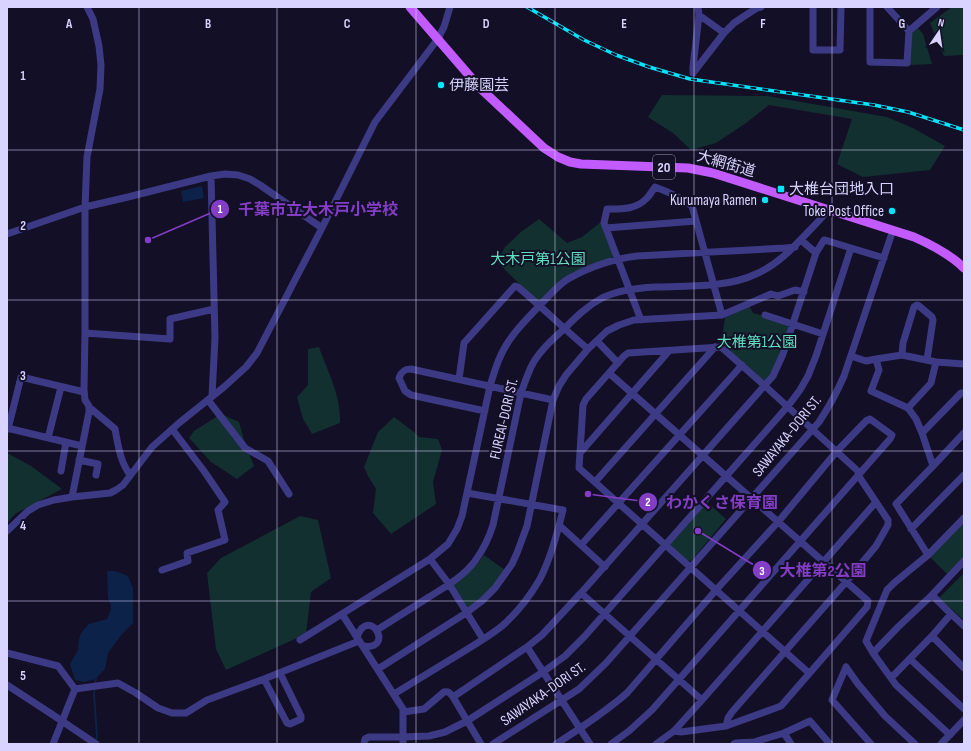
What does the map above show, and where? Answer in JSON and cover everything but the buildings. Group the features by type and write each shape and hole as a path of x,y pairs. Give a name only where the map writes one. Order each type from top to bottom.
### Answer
{"main road":[{"name":"大網街道","path":"410,7 480,88 544,148 558,157 580,164 688,168 701,170 893,230 929,244 946,254 964,268"}],"street":[{"path":"87,7 93,19 98,39 101,65 100,89 87,157 85,207 84,392 85,400 89,407 115,429 125,467 130,475"},
{"path":"7,531 28,511 38,505 72,497 110,493 116,490 123,485 152,447 246,367 257,353 375,122 437,40 444,27 450,7"},
{"path":"698,7 699,15 693,67 694,73 724,33 746,15 761,7"},
{"path":"813,7 812,50 840,50 841,7"},
{"path":"870,7 870,62 907,62 909,31 937,7"},
{"path":"886,7 909,31"},
{"path":"699,15 724,33"},
{"path":"7,234 85,207 211,176 225,174 238,175 260,184 322,228"},
{"path":"211,176 215,338 210,398 245,448 268,461 289,494"},
{"path":"641,320 604,223 607,209 630,208 638,206 647,198 655,187 681,198 692,206 722,315"},
{"name":"FUREAI-DORI ST.","path":"377,630 449,584 464,573 475,562 489,538 493,525 521,393 531,366 545,348 587,307 602,298 620,291 636,288 725,283 741,280 756,274 775,263 795,247 828,210"},
{"path":"606,228 696,221"},
{"name":"SAWAYAKA-DORI ST.","path":"494,744 579,689 593,676 813,429 828,409 844,376 893,230"},
{"path":"801,240 816,253"},
{"path":"453,697 527,647 542,635 582,593 765,386 779,365 794,324 816,253 824,240 884,258"},
{"path":"300,640 430,559 448,544 457,529 462,516 490,386 500,356 519,327 555,290 567,280 582,272 618,259 637,256 795,247"},
{"path":"364,744 365,739 369,737 403,741 445,732 467,720 543,672 565,656 584,637 788,406 800,390 808,376 851,248"},
{"path":"459,380 464,343 515,286 518,287 588,349"},
{"path":"378,669 466,613 482,601 512,564 527,526 553,400 566,375 588,349 607,331 619,324 634,320 722,315 772,294 778,296 795,290 804,292"},
{"path":"902,355 903,343 914,307 917,305 928,313 934,320 927,360"},
{"path":"85,334 170,339 170,319 214,310"},
{"path":"764,315 823,334"},
{"path":"597,341 618,363"},
{"path":"595,482 715,347"},
{"path":"726,726 728,718 732,712 785,652 846,582 876,546 888,525 888,520 859,474 837,451 721,347 628,353 586,399 584,405 579,468 691,567 739,611 762,631 785,652 809,673"},
{"path":"580,454 669,351"},
{"path":"851,356 866,361 902,355 936,362 964,364"},
{"path":"876,359 879,370 871,391 908,408 916,419 922,433 932,466"},
{"path":"908,408 931,382 936,362"},
{"path":"581,545 742,365"},
{"path":"485,411 411,395 405,391 399,378 404,370 411,369 553,400"},
{"path":"609,373 868,601 867,607 781,706 726,726 681,732 674,731"},
{"path":"82,446 7,428 20,377 84,392"},
{"path":"48,438 61,387"},
{"path":"922,433 961,393 964,394"},
{"path":"72,497 89,407"},
{"path":"556,744 611,707 627,693 716,590 778,522 837,451 866,421 870,419 892,435 652,710 629,731 611,744"},
{"path":"162,570 188,561 187,553 225,540 218,510 225,502 204,471 172,429"},
{"path":"928,554 896,504 964,433"},
{"path":"61,471 66,442"},
{"path":"79,460 98,464 96,475"},
{"path":"911,528 964,475"},
{"path":"394,694 483,639 501,626 515,613 536,585 549,560 563,510 467,492"},
{"path":"656,744 674,731 876,502"},
{"path":"950,735 896,685 866,641 887,590 928,554 964,518"},
{"path":"559,525 604,567"},
{"path":"430,559 449,584 483,639"},
{"path":"873,653 964,561"},
{"path":"582,593 702,700"},
{"path":"932,595 964,626"},
{"path":"342,614 403,709 403,741"},
{"path":"891,678 951,614"},
{"path":"365,626 374,627 377,630 378,638 373,646 368,646 360,641 359,631 365,626"},
{"path":"932,636 964,668"},
{"path":"75,688 118,683 158,708 172,713 186,713 207,700 360,641"},
{"path":"527,647 590,744"},
{"path":"7,653 58,666 75,688"},
{"path":"910,659 964,709"},
{"path":"871,744 832,700 846,667 885,716 915,744"},
{"path":"264,679 287,723 290,724 302,716 280,673"},
{"path":"7,685 96,744"},
{"path":"52,744 75,688"},
{"path":"403,712 424,709 444,692 450,693 481,744"},
{"path":"941,744 964,720"},
{"path":"734,744 755,743 784,733 810,721 830,744"},
{"path":"784,733 791,744"}],"green space":[{"path":"952,7 964,7 964,55 944,56 930,23"},
{"path":"918,28 923,34 932,64 909,65 910,35"},
{"path":"662,95 767,96 887,117 913,128 945,146 930,170 863,177 837,164 852,119 769,105 746,123 716,143 691,150 673,133 648,117"},
{"name":"大木戸第1公園","path":"539,219 567,243 582,237 601,222 613,256 612,258 597,263 540,301 537,301 497,262 505,247 521,232"},
{"name":"大椎第1公園","path":"749,306 753,313 789,324 781,353 773,370 765,381 762,381 721,346 725,318"},
{"path":"319,347 336,394 340,413 340,423 312,434 303,419 297,397 308,385 308,349"},
{"path":"221,414 239,422 246,447 254,466 237,479 211,462 189,438 194,431"},
{"path":"394,417 419,437 438,439 442,450 433,482 436,504 391,534 373,513 376,489 364,467 378,432"},
{"path":"7,453 31,466 62,489 15,514 7,523"},
{"path":"707,502 726,519 691,561 686,560 671,547 670,544"},
{"path":"300,516 318,520 331,578 311,592 306,634 226,670 216,649 207,573 221,558"},
{"path":"964,520 964,557 947,574 929,556"},
{"path":"484,555 505,570 488,591 468,608 453,585 470,572"},
{"path":"964,573 964,620 939,598"}],"water":[{"path":"202,186 204,198 183,202 181,191"},
{"path":"107,571 115,571 128,576 133,588 133,623 122,634 108,653 105,669 95,679 84,682 75,680 70,664 78,650 81,633 89,624 107,619 111,609 108,598"}],"waterway":[{"path":"95,742 97,737 94,694 96,677"}],"railway":[{"path":"527,7 584,40 616,55 649,67 690,79 874,105 908,112 964,130"}],"place":[{"name":"伊藤園芸","path":"441,85"},
{"name":"大椎台団地入口","path":"781,189"},
{"name":"Kurumaya Ramen","path":"765,200"},
{"name":"Toke Post Office","path":"892,211"},
{"name":"千葉市立大木戸小学校","path":"148,240"},
{"name":"わかくさ保育園","path":"588,494"},
{"name":"大椎第2公園","path":"698,531"}]}
